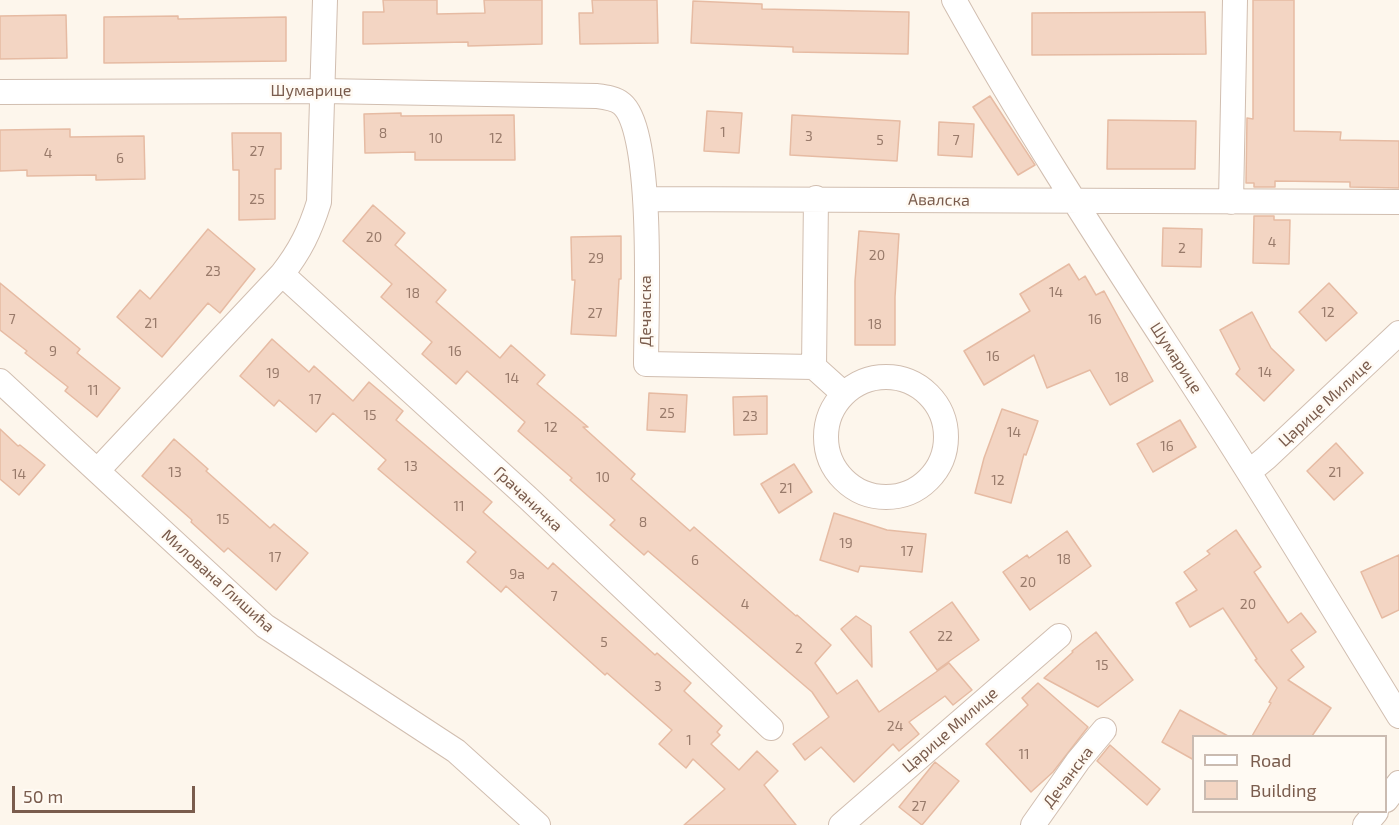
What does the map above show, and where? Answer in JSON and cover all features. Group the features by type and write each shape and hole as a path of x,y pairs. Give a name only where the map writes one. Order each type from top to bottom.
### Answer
{"street":[{"path":"98,470 282,274 299,252 312,226 319,202 325,0"},
{"name":"Шумарице","path":"954,0 1074,201 1249,472 1399,716"},
{"path":"1232,202 1235,0"},
{"name":"Шумарице","path":"0,92 323,91 596,96 621,103 631,117 639,145 646,199"},
{"path":"816,198 814,367 844,394"},
{"name":"Авалска","path":"646,199 1399,202"},
{"name":"Дечанска","path":"646,199 645,364 814,367"},
{"name":"Грачаничка","path":"282,274 528,498 771,728"},
{"name":"Царице Милице","path":"1249,472 1399,333"},
{"path":"877,377 896,377 914,383 930,394 944,419 946,447 941,465 930,481 914,492 896,498 877,498 859,492 843,481 832,465 826,447 826,428 832,409 844,394 859,383 877,377"},
{"name":"Милована Глишића","path":"0,381 265,626 456,751 538,825"},
{"name":"Царице Милице","path":"841,825 1059,636"},
{"name":"Дечанска","path":"1032,825 1104,730"},
{"path":"1387,799 1399,783"},
{"path":"1365,825 1375,813"}],"building":[{"path":"383,0 437,0 437,14 485,13 484,0 542,0 542,44 468,46 468,42 363,44 363,12 384,12"},
{"path":"592,0 657,0 658,43 580,44 579,13 593,13"},
{"path":"1253,0 1294,0 1294,131 1341,132 1340,140 1399,141 1399,188 1350,187 1350,182 1275,181 1275,187 1254,187 1254,183 1246,183 1247,118 1253,119"},
{"path":"693,1 762,4 762,9 909,12 908,54 793,52 793,47 691,43"},
{"path":"1205,12 1206,54 1032,55 1032,13"},
{"path":"66,15 67,58 0,59 0,16"},
{"path":"178,16 178,19 286,17 286,61 104,63 104,17"},
{"path":"990,96 1035,165 1018,175 973,107"},
{"path":"707,111 742,113 739,153 704,151"},
{"path":"401,113 401,116 514,115 515,160 415,160 415,152 365,153 364,114"},
{"path":"792,115 900,121 897,161 790,155"},
{"path":"1108,120 1196,121 1195,169 1107,169"},
{"path":"939,122 974,124 972,157 938,155"},
{"path":"70,129 70,137 144,136 145,179 96,180 96,175 27,176 27,170 0,171 0,130"},
{"path":"232,133 281,133 281,169 275,169 275,219 239,220 239,170 233,170"},
{"path":"373,205 405,233 395,245 446,290 436,302 500,358 511,345 545,375 537,384 588,427 583,427 635,474 631,479 690,531 694,527 831,645 815,663 837,694 857,680 879,712 949,663 972,690 953,705 945,696 909,722 919,734 899,751 893,744 854,782 821,747 805,760 793,744 829,717 812,692 648,551 644,555 610,525 615,520 570,480 572,478 518,431 525,422 467,371 456,384 422,354 432,342 381,297 392,284 343,241"},
{"path":"1254,216 1274,216 1274,220 1290,220 1289,264 1253,263"},
{"path":"1163,228 1202,229 1201,267 1162,266"},
{"path":"208,229 255,269 220,313 208,303 162,357 117,317 140,290 150,299"},
{"path":"859,231 899,234 895,345 855,345 855,281"},
{"path":"621,236 621,279 619,279 616,336 571,334 575,280 572,280 571,237"},
{"path":"1069,264 1079,280 1085,276 1096,295 1104,291 1153,381 1110,405 1090,370 1047,388 1034,355 984,385 964,351 1030,311 1020,294"},
{"path":"0,283 80,349 77,353 120,388 97,417 65,391 68,387 0,330"},
{"path":"1329,283 1357,313 1326,341 1299,312"},
{"path":"1252,312 1271,348 1294,370 1264,401 1236,374 1240,369 1220,330"},
{"path":"272,339 309,372 314,366 353,401 369,382 403,411 396,420 492,502 483,512 548,569 553,563 655,655 657,653 691,683 684,691 722,726 717,732 720,735 711,744 739,770 757,751 778,771 764,785 796,825 684,825 725,789 693,759 686,768 659,744 672,730 607,673 605,675 506,586 501,592 467,562 476,552 378,469 386,460 333,413 316,432 279,400 274,406 240,376"},
{"path":"649,393 687,395 685,432 647,430"},
{"path":"767,396 767,434 734,435 733,397"},
{"path":"1002,409 1038,421 1026,455 1024,454 1011,503 975,493 984,458"},
{"path":"1180,420 1196,447 1153,472 1137,444"},
{"path":"0,429 18,446 20,445 45,465 19,495 0,479"},
{"path":"174,439 270,528 274,524 308,553 276,590 228,548 224,552 142,476"},
{"path":"1336,443 1363,473 1334,500 1307,471"},
{"path":"794,464 812,492 779,513 761,484"},
{"path":"834,513 887,530 926,534 922,572 860,566 858,572 820,560"},
{"path":"1236,530 1261,567 1254,572 1288,623 1301,613 1316,632 1291,650 1304,667 1288,680 1331,708 1313,735 1253,735 1277,688 1255,660 1257,659 1223,608 1190,627 1176,603 1197,590 1184,572 1210,554 1207,551"},
{"path":"1067,531 1091,566 1030,610 1003,572 1027,555 1029,558"},
{"path":"1399,555 1399,610 1382,618 1361,572"},
{"path":"952,602 979,640 937,670 910,632"},
{"path":"856,616 871,626 872,667 841,629"},
{"path":"1096,632 1133,680 1098,707 1044,678"},
{"path":"1038,683 1088,727 1053,772 1031,792 986,744 1028,705 1022,698"},
{"path":"1180,710 1226,735 1192,735 1192,759 1162,742"},
{"path":"1110,745 1160,789 1147,805 1097,761"},
{"path":"935,762 959,781 922,825 899,807"}]}
